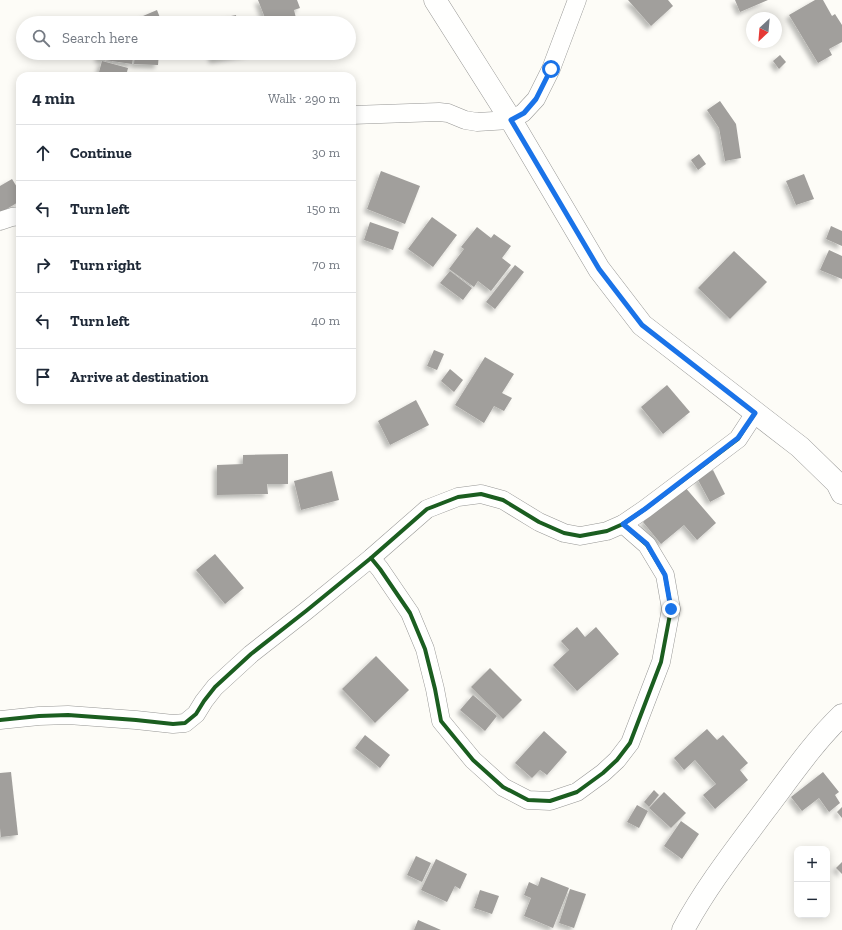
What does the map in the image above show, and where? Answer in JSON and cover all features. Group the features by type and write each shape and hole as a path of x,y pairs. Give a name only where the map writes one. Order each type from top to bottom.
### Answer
{"street":[{"path":"435,0 511,120 599,269 642,325 800,447 837,483 842,493"},
{"path":"356,115 439,112 448,113 465,120 477,122 511,120 524,113 536,99 551,69 577,0"},
{"path":"0,221 16,216"},
{"path":"0,720 68,715 173,724 185,723 196,714 215,687 251,654 371,558 427,509 458,497 481,494 503,500 539,522 564,533 580,536 607,531 623,524 645,509 738,438 755,413"},
{"path":"371,558 410,613 425,649 441,721 473,760 503,787 528,800 550,801 577,792 618,760 630,743 661,662 671,609 665,575 647,544 623,524"},
{"path":"683,930 694,909 739,845 799,764 842,715"}],"building":[{"path":"258,0 297,0 300,8 294,10 296,16 264,16"},
{"path":"628,0 668,0 673,6 651,26"},
{"path":"735,0 768,0 740,12"},
{"path":"815,0 823,0 832,16 835,14 842,25 842,42 829,49 832,55 818,63 789,15"},
{"path":"157,10 159,16 143,16"},
{"path":"780,55 786,62 779,69 773,61"},
{"path":"105,60 133,60 132,64"},
{"path":"134,60 158,60 158,65 134,64"},
{"path":"102,61 128,68 127,72 99,72"},
{"path":"720,101 736,124 741,158 725,161 719,128 707,110"},
{"path":"699,154 706,164 698,170 691,160"},
{"path":"381,171 420,186 405,224 367,209"},
{"path":"804,174 814,199 796,205 786,181"},
{"path":"12,179 16,186 16,203 0,213 0,186"},
{"path":"432,217 457,235 433,267 408,249"},
{"path":"370,222 399,232 393,250 364,240"},
{"path":"831,226 842,231 842,246 826,239"},
{"path":"477,227 491,238 494,234 511,246 502,258 511,265 491,291 478,281 474,287 449,269 464,249 461,247"},
{"path":"829,250 842,256 842,279 820,270"},
{"path":"734,251 767,282 730,319 698,288"},
{"path":"515,265 524,272 495,309 486,302"},
{"path":"450,271 472,288 463,300 440,283"},
{"path":"434,350 444,354 437,370 427,366"},
{"path":"485,357 514,374 502,393 512,398 504,411 494,406 484,423 455,405"},
{"path":"450,369 463,380 454,392 441,381"},
{"path":"667,385 690,412 663,434 641,407"},
{"path":"416,400 429,425 390,445 378,421"},
{"path":"288,454 288,484 267,484 268,494 217,495 217,465 243,464 243,455"},
{"path":"713,470 725,494 710,502 697,478"},
{"path":"332,471 339,500 301,510 294,481"},
{"path":"684,486 716,523 697,540 684,525 661,544 643,522"},
{"path":"215,554 244,588 225,604 196,570"},
{"path":"577,627 585,637 596,627 619,654 577,691 553,665 569,650 561,641"},
{"path":"376,656 409,690 375,723 342,689"},
{"path":"490,668 522,700 503,719 471,687"},
{"path":"473,695 497,716 485,731 460,710"},
{"path":"707,729 717,740 723,735 748,763 740,770 748,780 715,809 703,795 716,784 695,760 684,770 674,758"},
{"path":"544,731 567,752 547,775 540,770 532,778 515,763"},
{"path":"365,735 390,755 380,768 355,748"},
{"path":"11,772 18,835 1,837 0,773"},
{"path":"823,772 839,792 835,795 840,803 829,812 819,798 802,811 791,797"},
{"path":"654,790 659,795 649,807 644,802"},
{"path":"664,792 686,813 671,828 649,808"},
{"path":"637,805 648,811 639,828 627,822"},
{"path":"842,807 842,818 837,812"},
{"path":"681,821 699,834 682,859 664,846"},
{"path":"416,856 431,863 422,882 407,875"},
{"path":"436,859 467,874 460,889 455,886 447,902 421,890"},
{"path":"842,862 842,874 836,868"},
{"path":"541,877 569,888 553,928 524,916 531,898 524,895 529,882 538,886"},
{"path":"570,889 586,894 574,928 559,923"},
{"path":"480,890 499,896 492,914 474,908"},
{"path":"418,920 441,930 414,930"}],"cycle path":[{"path":"0,720 68,715 173,724 185,723 196,714 215,687 251,654 371,558 427,509 458,497 481,494 503,500 539,522 564,533 580,536 607,531 623,524 645,509 738,439 755,413"},
{"path":"371,558 410,613 425,649 441,721 473,760 503,787 528,800 550,801 577,792 603,773 617,760 630,743 661,662 671,609 665,575 647,545 623,524"}],"route":[{"path":"551,69 536,99 524,113 511,120 599,269 642,325 755,413 738,438 623,524 647,544 665,575 671,609"}]}
